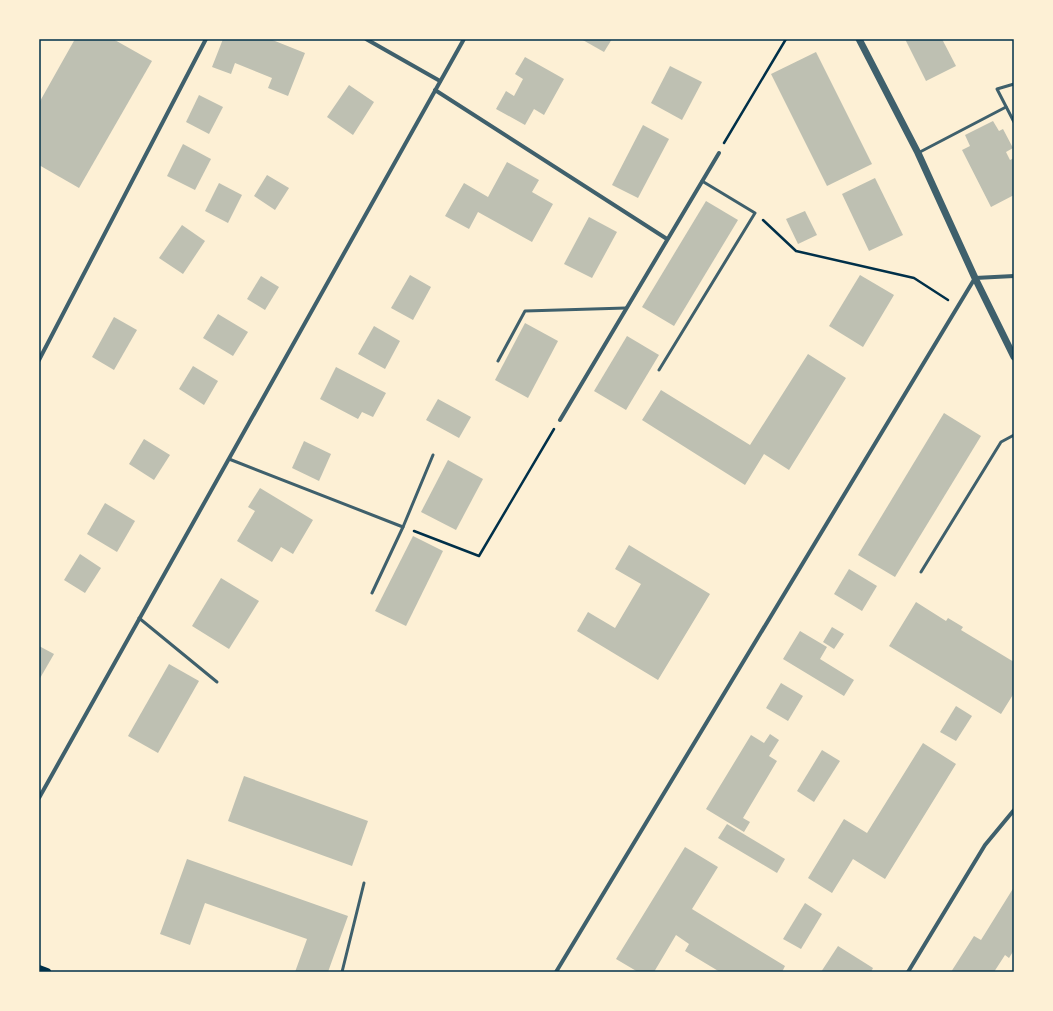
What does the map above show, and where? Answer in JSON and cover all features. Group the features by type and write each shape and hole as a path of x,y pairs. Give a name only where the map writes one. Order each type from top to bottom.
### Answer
{"main road":[{"path":"39,969 47,972"}],"street":[{"path":"39,360 206,39"},
{"path":"366,39 440,81"},
{"path":"39,798 464,39"},
{"path":"859,39 918,153 975,278 1014,356"},
{"path":"435,90 667,239"},
{"path":"560,420 719,152"},
{"path":"975,278 1014,276"},
{"path":"556,972 975,278"},
{"path":"908,972 985,845 1014,810"}],"lane":[{"path":"1014,84 997,89 1014,122"},
{"path":"918,153 1006,107"},
{"path":"658,370 754,213 702,180"},
{"path":"498,361 525,311 626,308"},
{"path":"921,572 1001,442 1014,435"},
{"path":"372,592 433,455"},
{"path":"229,459 402,527"},
{"path":"140,618 217,682"},
{"path":"342,972 364,883"}],"path":[{"path":"719,152 786,39"},
{"path":"754,213 796,251 914,278 958,307"},
{"path":"402,527 479,556 560,420"}],"building":[{"path":"75,39 113,39 152,61 79,188 39,165 39,103"},
{"path":"223,39 270,39 305,53 288,96 268,88 272,78 235,63 231,74 212,67"},
{"path":"581,39 612,39 604,52"},
{"path":"905,39 942,39 956,66 926,81"},
{"path":"816,52 872,164 827,186 771,74"},
{"path":"525,57 564,79 544,115 534,109 525,125 496,109 506,91 514,96 523,79 515,74"},
{"path":"670,66 702,82 682,120 651,103"},
{"path":"349,85 374,102 353,135 327,117"},
{"path":"199,95 223,107 209,134 186,122"},
{"path":"993,121 999,131 1003,129 1013,148 1006,152 1010,160 1014,158 1014,195 991,207 962,150 970,146 965,135"},
{"path":"643,125 669,139 638,198 612,185"},
{"path":"183,144 211,159 195,190 167,176"},
{"path":"507,162 539,180 532,192 553,204 532,242 478,212 469,229 445,216 464,183 488,197"},
{"path":"267,175 289,188 275,210 254,196"},
{"path":"875,178 903,235 869,251 842,194"},
{"path":"219,183 242,195 228,223 205,211"},
{"path":"706,201 738,220 674,326 642,307"},
{"path":"805,211 817,235 798,244 786,219"},
{"path":"589,217 617,232 592,278 564,264"},
{"path":"182,225 205,241 183,274 159,258"},
{"path":"410,275 431,287 413,320 391,308"},
{"path":"860,275 894,295 863,347 829,326"},
{"path":"261,276 279,287 265,310 247,299"},
{"path":"218,314 248,332 233,356 203,338"},
{"path":"114,317 137,330 114,370 92,357"},
{"path":"525,323 558,341 528,398 495,380"},
{"path":"374,326 400,341 385,369 358,354"},
{"path":"627,336 659,355 626,410 594,391"},
{"path":"808,354 846,378 789,470 764,454 745,485 642,420 661,390 750,445"},
{"path":"193,366 218,381 204,405 179,389"},
{"path":"336,367 386,393 373,417 362,412 358,419 320,399"},
{"path":"438,399 471,417 459,438 426,420"},
{"path":"944,413 981,436 895,577 858,555"},
{"path":"144,439 170,455 154,480 129,464"},
{"path":"304,441 331,454 319,481 292,468"},
{"path":"448,460 483,479 456,530 421,512"},
{"path":"260,488 313,520 293,554 281,547 272,562 237,541 255,511 248,507"},
{"path":"105,503 135,521 117,552 87,534"},
{"path":"413,536 443,551 406,626 375,611"},
{"path":"629,545 710,594 658,680 577,631 588,612 615,628 641,584 615,569"},
{"path":"80,554 101,568 85,593 64,580"},
{"path":"849,569 877,586 862,611 834,594"},
{"path":"221,578 259,601 229,649 192,626"},
{"path":"916,602 946,621 948,618 963,627 961,630 1014,662 1014,693 1001,714 889,646"},
{"path":"832,627 844,634 834,649 823,642"},
{"path":"800,631 827,647 820,659 854,680 844,696 783,659"},
{"path":"39,646 54,654 39,680"},
{"path":"169,664 199,681 158,753 128,736"},
{"path":"781,683 803,696 788,721 766,708"},
{"path":"956,706 972,716 956,741 940,732"},
{"path":"770,734 779,740 769,756 777,761 743,818 750,822 744,832 706,809 751,735 764,743"},
{"path":"923,743 956,764 885,879 853,859 832,893 808,878 844,819 867,833"},
{"path":"822,750 840,761 814,802 797,791"},
{"path":"244,776 368,821 352,866 228,821"},
{"path":"727,824 785,859 777,873 718,838"},
{"path":"685,847 718,867 692,909 785,966 782,972 720,972 685,951 689,944 676,935 654,972 638,972 616,959"},
{"path":"187,859 348,916 328,972 295,972 307,939 205,903 190,945 160,934"},
{"path":"1014,887 1014,950 1009,958 1005,955 994,972 951,972 974,936 981,940"},
{"path":"805,903 822,914 801,949 783,939"},
{"path":"838,946 873,968 871,972 821,972"}]}
